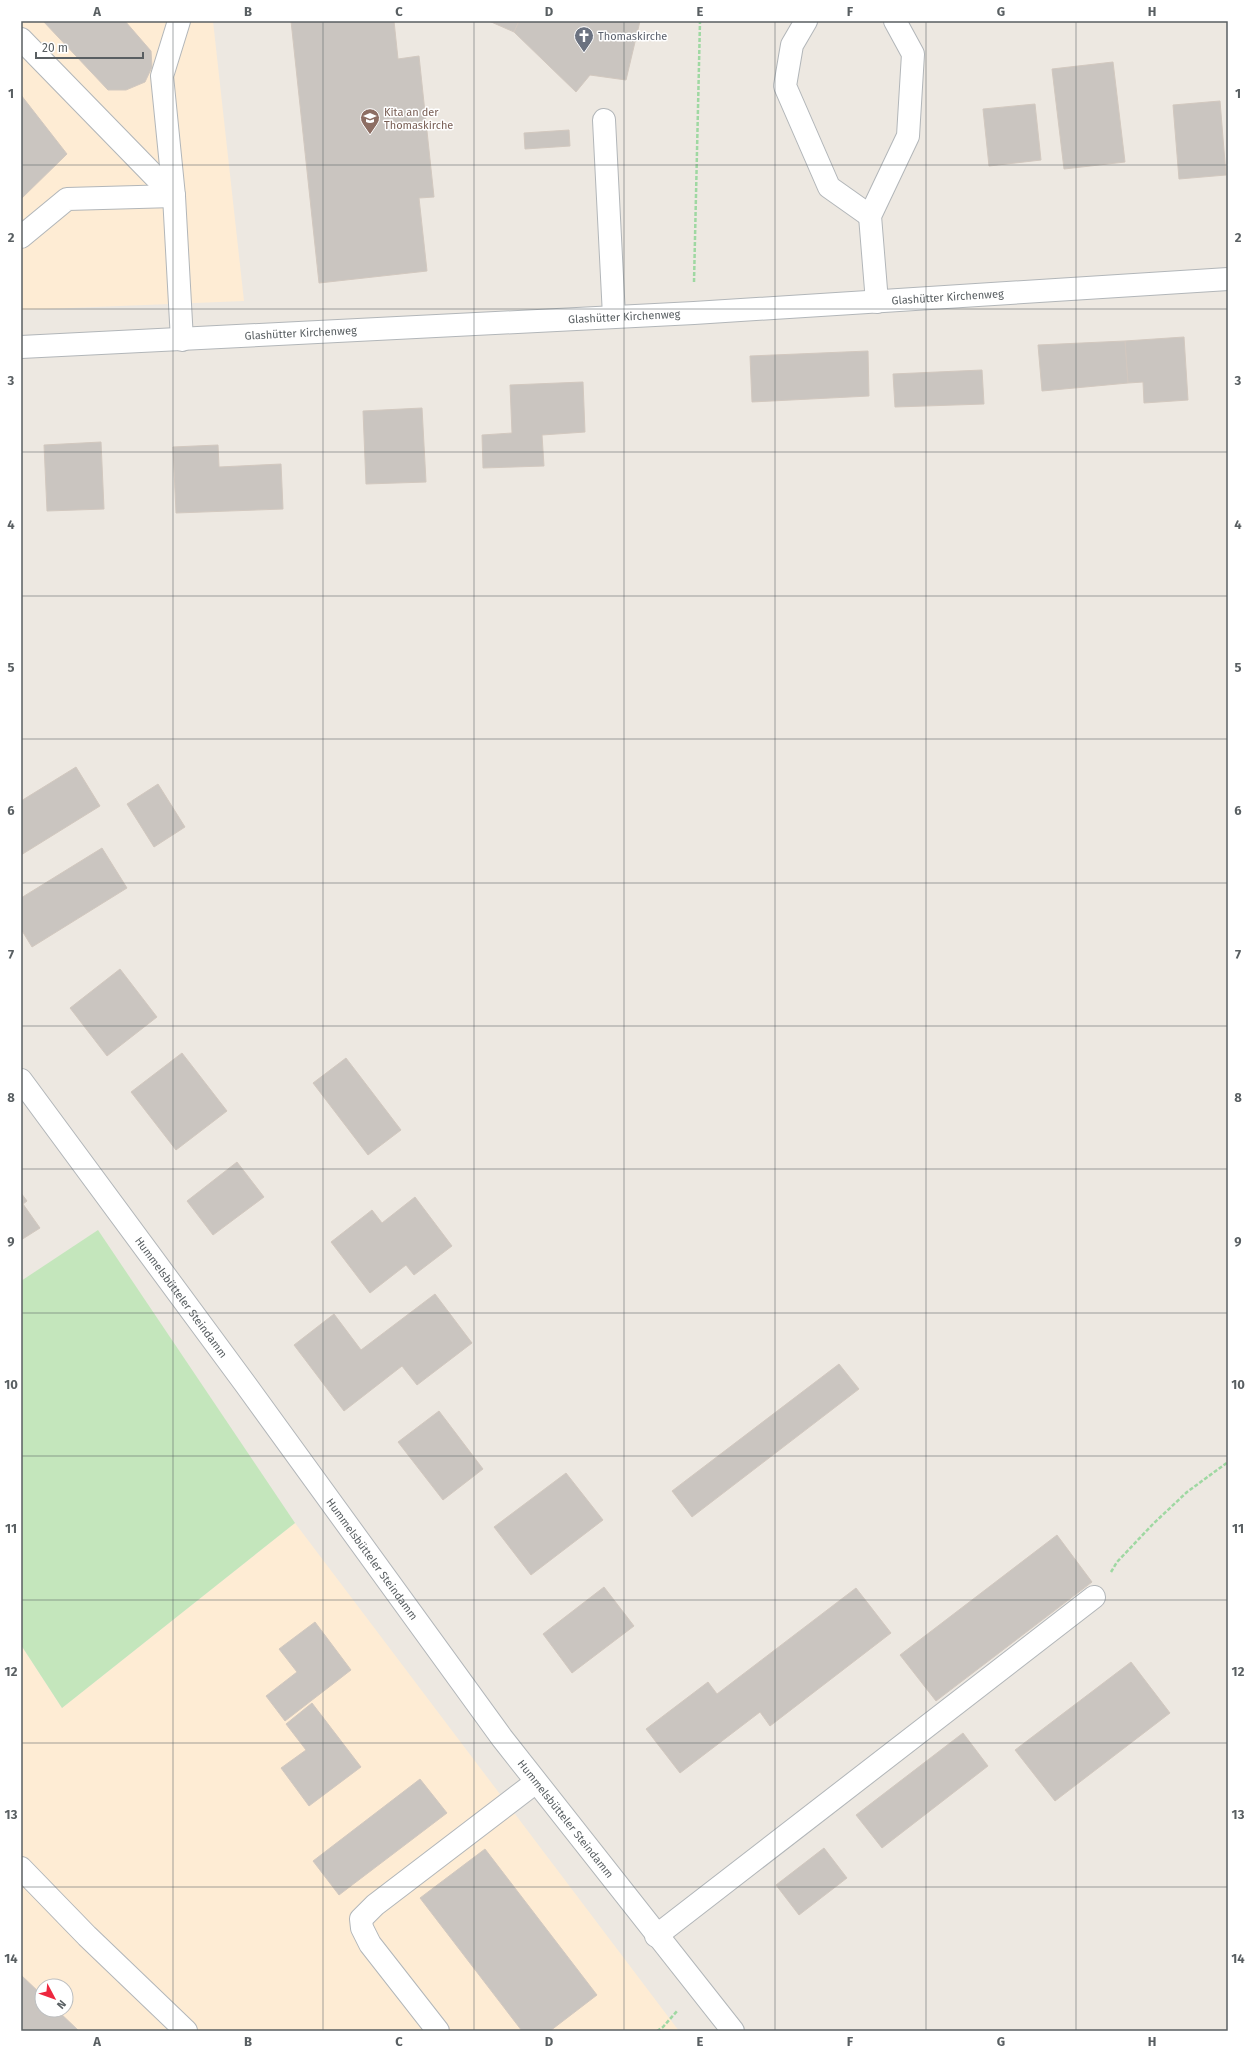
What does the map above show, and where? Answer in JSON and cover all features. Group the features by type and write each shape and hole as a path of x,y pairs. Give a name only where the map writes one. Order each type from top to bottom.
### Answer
{"street":[{"path":"179,21 162,76 174,196 182,340"},
{"path":"806,21 792,45 786,86 829,187 870,216"},
{"path":"877,302 870,216 908,136 913,54 896,21"},
{"path":"21,39 174,196"},
{"path":"604,120 614,316"},
{"path":"21,237 67,199 174,196"},
{"name":"Glashütter Kirchenweg","path":"21,347 694,313 1228,279"},
{"name":"Hummelsbütteler Steindamm","path":"21,1080 251,1392 502,1738 656,1936 733,2031"},
{"path":"656,1936 1094,1597"},
{"path":"438,2031 370,1944 362,1928 361,1919 375,1905 536,1782"},
{"path":"21,1868 87,1936 186,2031"}],"path":[{"path":"694,313 700,21"},
{"path":"1094,1597 1117,1562 1153,1524 1186,1492 1228,1462"}],"shaded area":[{"path":"21,21 213,21 244,301 21,310"},
{"path":"295,1523 679,2031 21,2031 21,1645 62,1708"}],"green space":[{"path":"98,1230 295,1523 62,1708 21,1645 21,1281"}],"building":[{"path":"43,21 125,21 151,51 152,67 145,82 126,90 108,90"},
{"path":"291,21 394,21 398,59 419,56 434,197 419,198 427,271 319,283"},
{"path":"489,21 519,21 514,32"},
{"name":"Thomaskirche","path":"519,21 640,21 626,80 590,75 576,92 514,32"},
{"path":"1113,62 1125,162 1064,169 1052,69"},
{"path":"21,95 67,154 21,199"},
{"path":"1220,101 1226,175 1179,179 1173,105"},
{"path":"1035,104 1041,160 989,166 983,109"},
{"path":"569,130 570,146 525,149 524,133"},
{"path":"1184,337 1188,400 1144,403 1143,382 1128,383 1125,341"},
{"path":"1125,341 1128,383 1042,391 1038,345"},
{"path":"868,351 869,396 752,402 750,356"},
{"path":"982,370 984,404 895,407 893,374"},
{"path":"583,382 585,432 542,435 544,466 483,468 482,435 512,433 510,385"},
{"path":"422,408 426,482 366,484 363,411"},
{"path":"101,442 104,509 47,511 44,445"},
{"path":"218,445 219,467 281,464 283,509 176,513 173,447"},
{"path":"76,767 100,806 21,855 21,801"},
{"path":"158,784 185,827 154,847 127,804"},
{"path":"102,848 127,888 32,947 21,929 21,898"},
{"path":"120,969 157,1017 107,1056 70,1008"},
{"path":"182,1053 227,1111 176,1150 131,1092"},
{"path":"346,1058 401,1130 368,1155 313,1083"},
{"path":"237,1162 264,1197 213,1235 187,1201"},
{"path":"21,1193 27,1201 23,1204 40,1228 21,1240"},
{"path":"415,1197 452,1246 414,1275 406,1265 370,1293 331,1242 372,1210 382,1223"},
{"path":"435,1294 472,1343 417,1385 402,1366 344,1411 294,1345 334,1314 361,1350"},
{"path":"839,1364 859,1389 692,1517 672,1491"},
{"path":"439,1411 483,1469 443,1500 398,1442"},
{"path":"566,1473 603,1520 531,1575 494,1527"},
{"path":"1057,1535 1092,1582 936,1701 900,1655"},
{"path":"604,1587 634,1626 572,1673 543,1634"},
{"path":"856,1588 891,1633 770,1726 760,1712 680,1773 646,1729 708,1682 717,1694"},
{"path":"315,1622 351,1670 285,1721 266,1696 297,1672 279,1649"},
{"path":"1131,1662 1170,1713 1055,1801 1015,1750"},
{"path":"312,1703 361,1767 309,1806 281,1768 306,1750 286,1724"},
{"path":"963,1733 988,1766 882,1848 856,1815"},
{"path":"420,1779 447,1813 339,1895 313,1861"},
{"path":"824,1848 847,1878 799,1915 776,1885"},
{"path":"485,1849 597,1995 550,2031 522,2031 420,1898"},
{"path":"21,1975 34,1987 34,2018 65,2018 79,2031 21,2031"}],"place":[{"name":"Thomaskirche","path":"584,53"},
{"name":"Kita an der Thomaskirche","path":"370,135"}]}
